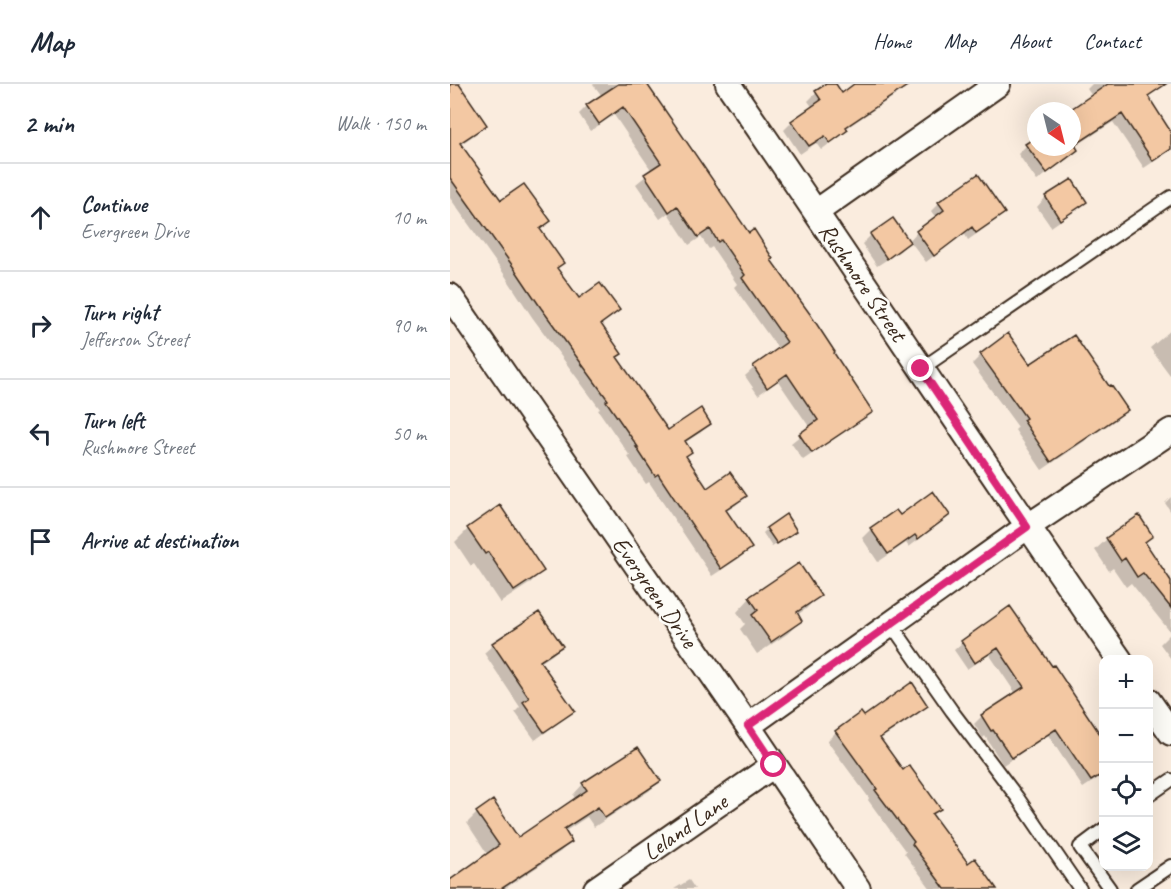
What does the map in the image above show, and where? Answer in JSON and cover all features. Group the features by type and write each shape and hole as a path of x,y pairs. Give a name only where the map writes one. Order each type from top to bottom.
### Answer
{"street":[{"name":"Rushmore Street","path":"728,84 1027,527 1117,655"},
{"path":"816,212 998,84"},
{"name":"Evergreen Drive","path":"450,296 858,889"},
{"path":"748,726 1027,527 1171,431"},
{"path":"1153,706 1171,732"},
{"name":"Leland Lane","path":"596,889 774,765"}],"lane":[{"path":"921,369 1171,197"},
{"path":"891,624 952,711 1017,797 1080,889"},
{"path":"1153,793 1171,780"},
{"path":"1099,833 1080,847 1110,889"},
{"path":"1137,889 1171,866"}],"building":[{"path":"450,84 459,84 487,125 460,143 501,200 524,184 551,221 540,229 564,263 557,268 579,298 600,283 620,310 601,324 622,354 617,357 668,430 701,408 711,424 685,441 692,452 686,456 707,488 730,472 747,496 726,510 752,548 721,569 658,474 655,476 606,401 608,400 450,178"},
{"path":"618,84 647,84 749,233 754,229 773,259 771,260 810,314 873,412 812,453 799,434 818,420 787,374 767,388 753,366 787,342 742,278 745,275 721,240 718,242 710,229 698,237 677,206 669,212 644,174 661,163 623,107 599,124 586,105"},
{"path":"826,84 836,84 842,93 854,84 910,84 846,127 848,130 830,143 825,136 809,146 791,121 821,100 815,91"},
{"path":"1108,84 1166,84 1148,96 1171,132 1171,149 1153,161 1122,114 1081,141 1081,102"},
{"path":"1034,156 1070,156 1047,173"},
{"path":"978,174 1005,213 976,233 972,227 934,256 916,231 944,210 938,202"},
{"path":"1072,179 1087,202 1060,220 1045,196"},
{"path":"893,218 910,242 887,259 870,234"},
{"path":"1008,333 1030,364 1074,335 1128,410 1051,462 1023,420 1026,418 980,354"},
{"path":"933,491 950,515 918,539 915,535 888,554 870,528 896,510 900,515"},
{"path":"500,505 544,571 514,591 488,552 485,554 467,528"},
{"path":"786,514 797,531 777,544 766,528"},
{"path":"1139,515 1153,536 1145,542 1171,581 1171,608 1143,573 1137,577 1125,558 1121,561 1106,538"},
{"path":"799,563 821,596 797,612 802,621 771,642 752,615 758,610 749,597"},
{"path":"1010,606 1052,666 1054,665 1099,732 1099,776 1091,781 1056,729 1012,758 981,715 1024,687 998,648 975,663 961,641"},
{"path":"539,612 563,646 540,661 575,711 544,732 523,702 529,698 492,643"},
{"path":"912,682 928,706 880,738 903,770 909,765 941,809 932,814 968,863 975,858 997,889 945,889 835,731 861,712 864,716"},
{"path":"638,747 661,781 605,818 598,807 564,829 572,842 501,889 450,889 450,880 499,845 476,812 493,800 518,837 587,790 582,783"}],"route":[{"path":"774,765 748,726 1027,527 921,369"}]}
